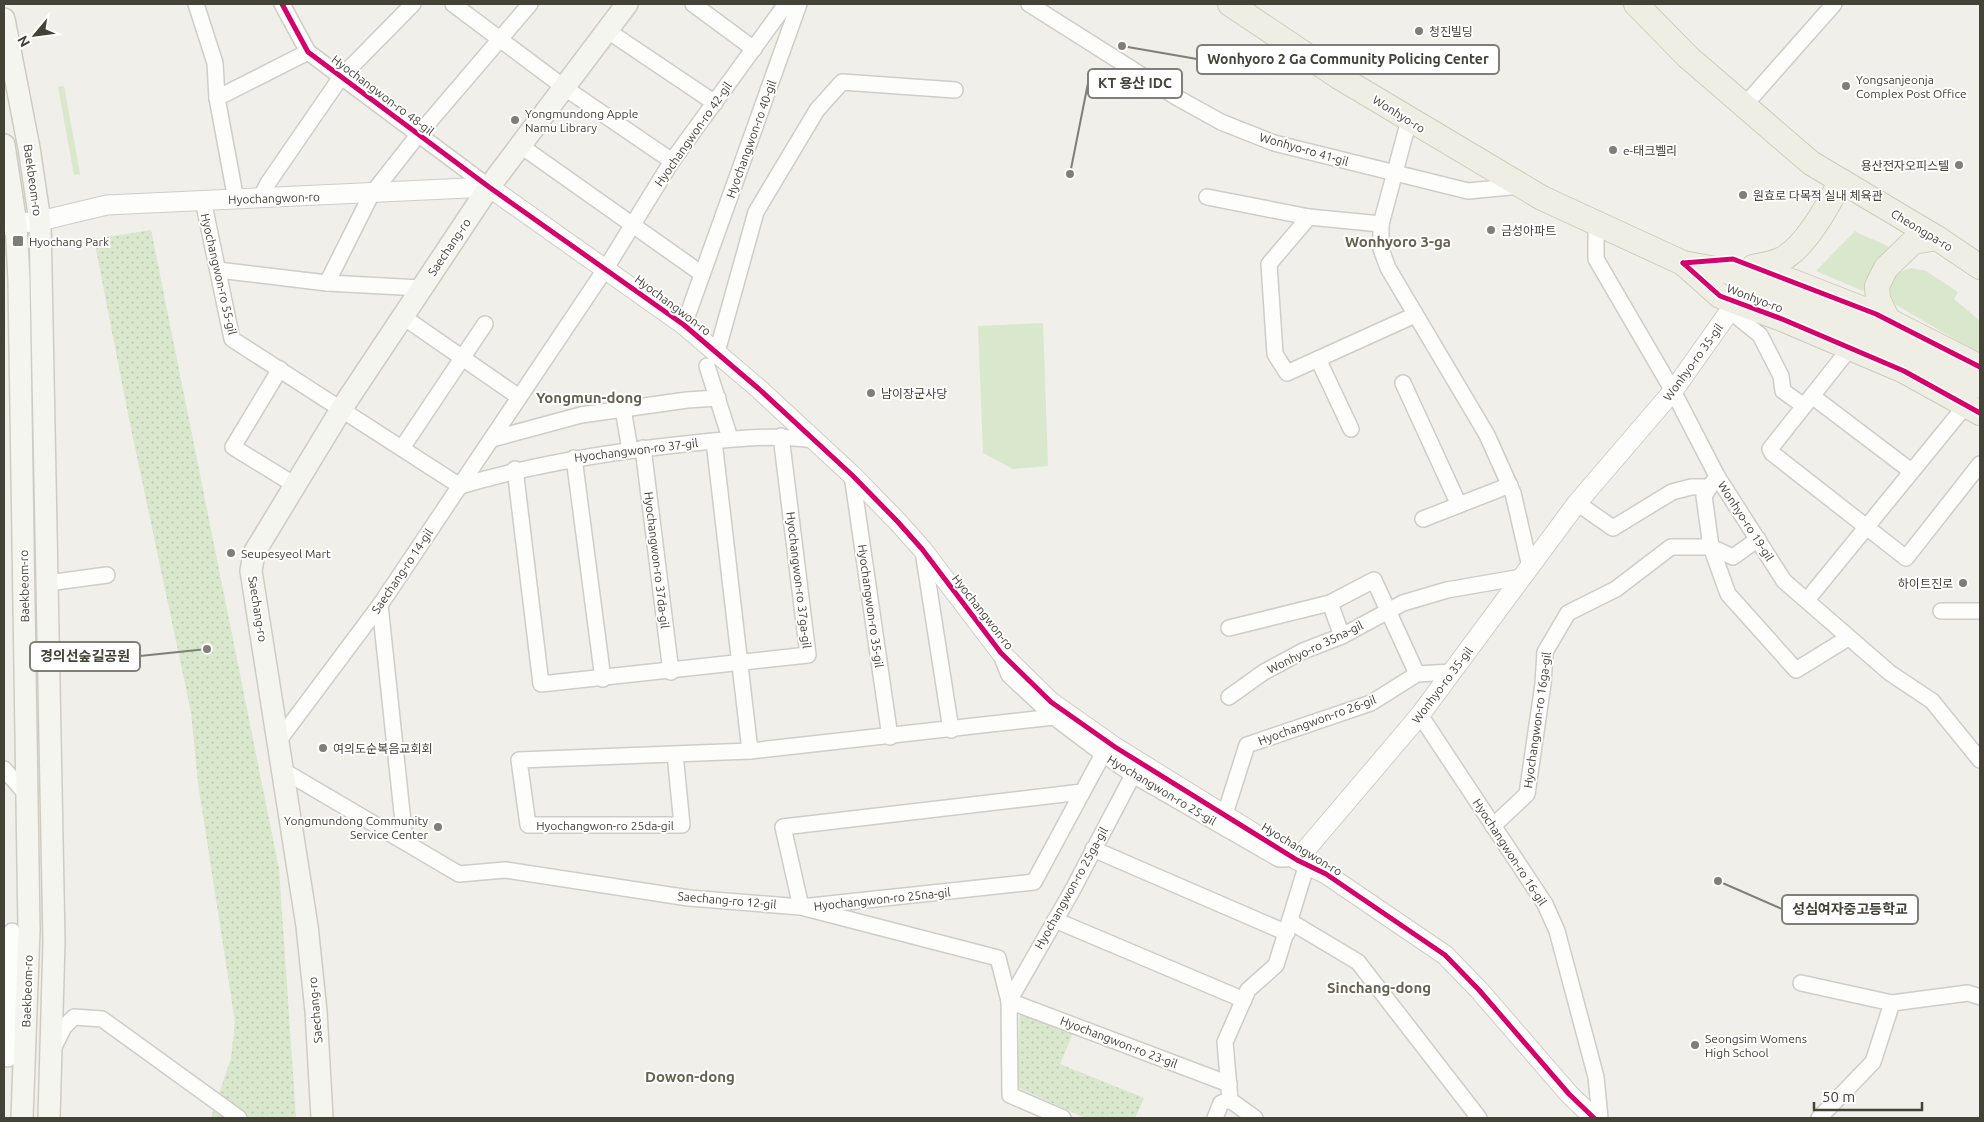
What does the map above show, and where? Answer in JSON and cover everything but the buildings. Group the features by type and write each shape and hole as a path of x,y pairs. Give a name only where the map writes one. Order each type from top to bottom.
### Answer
{"main road":[{"name":"Saechang-ro","path":"322,1118 316,1011 307,926 251,571 254,554 342,408 489,187 627,4"},
{"name":"Wonhyo-ro","path":"1230,4 1339,77 1521,186 1684,263 1726,270 1980,386"},
{"name":"Cheongpa-ro","path":"1636,4 1688,57 1812,163 1937,238 1980,267"},
{"name":"Baekbeom-ro","path":"4,20 11,99 29,148 40,221 54,942 49,1118"},
{"name":"Baekbeom-ro","path":"4,145 20,340 27,795 12,930 22,1118"},
{"path":"1753,267 1779,260 1793,251 1824,212 1841,181"},
{"path":"1887,318 1878,299 1877,286 1886,268 1913,242 1937,238"},
{"name":"Wonhyo-ro","path":"1684,263 1733,259 1887,318 1980,367"},
{"name":"Wonhyo-ro","path":"1684,263 1733,306 1850,348 1904,371 1976,406"},
{"path":"20,340 28,329 35,329 41,340"},
{"path":"1895,348 1976,406"},
{"path":"12,930 39,930 47,933 54,942"}],"street":[{"path":"196,4 215,63 217,98 236,200"},
{"name":"Hyochangwon-ro 48-gil","path":"282,4 308,52 489,187"},
{"path":"260,199 268,183 340,77 412,4"},
{"path":"454,4 565,88 672,161"},
{"path":"327,283 371,195 418,135 530,4"},
{"path":"693,4 754,49"},
{"name":"Hyochangwon-ro 42-gil","path":"606,268 672,161 786,4"},
{"name":"Hyochangwon-ro 40-gil","path":"684,325 799,4"},
{"name":"Wonhyo-ro 41-gil","path":"1029,4 1176,97 1221,122 1274,143 1393,174 1468,191 1521,186"},
{"path":"1744,106 1834,4"},
{"path":"608,30 715,103"},
{"path":"217,98 308,52"},
{"path":"730,438 718,398 712,359 756,212 816,110 842,82 955,90"},
{"path":"1409,120 1381,224 1380,249 1388,268 1415,315 1487,435 1510,485 1526,572"},
{"path":"521,146 702,274"},
{"name":"Hyochangwon-ro","path":"10,224 40,221 107,205 371,195 489,187 684,325 712,359 814,440 852,475 922,549 1001,653 1051,702 1115,747 1302,862 1326,874 1445,955 1479,990 1568,1094 1594,1118"},
{"path":"1207,197 1309,217 1381,224"},
{"name":"Hyochangwon-ro 55-gil","path":"203,200 232,339 342,408 460,486"},
{"path":"1309,217 1269,264 1275,354 1287,373 1415,315"},
{"name":"Wonhyo-ro 19-gil","path":"1596,223 1596,259 1673,391 1712,481 1758,539 1784,581 1890,673 1932,702 1980,760"},
{"name":"Saechang-ro 14-gil","path":"279,740 380,604 606,268"},
{"path":"218,270 327,283 422,288"},
{"name":"Wonhyo-ro 35-gil","path":"1302,862 1420,715 1577,503 1673,391 1733,306 1760,335 1781,376 1783,392 1808,401 1911,471"},
{"path":"402,316 519,397"},
{"path":"402,448 485,324"},
{"path":"1850,348 1770,449 1772,454 1906,558 1980,464"},
{"path":"1318,359 1351,429"},
{"path":"280,369 233,447 295,485"},
{"path":"1403,383 1459,505"},
{"path":"492,438 582,415 718,398"},
{"path":"1807,600 1911,471 1976,406"},
{"name":"Hyochangwon-ro 37da-gil","path":"623,409 636,449 671,672"},
{"name":"Hyochangwon-ro 37-gil","path":"460,486 515,470 574,458 636,449 730,438 781,436 814,440"},
{"name":"Hyochangwon-ro 37ga-gil","path":"739,663 808,655 781,436"},
{"path":"714,441 750,751"},
{"path":"574,458 603,679"},
{"path":"515,470 541,684 671,672 739,663"},
{"name":"Hyochangwon-ro 35-gil","path":"852,475 890,737"},
{"path":"1577,503 1613,528 1619,527 1672,492 1712,481"},
{"path":"1712,481 1704,496 1711,547 1728,594 1796,670 1848,638"},
{"path":"1423,519 1510,485"},
{"name":"Hyochangwon-ro 16ga-gil","path":"1493,826 1527,794 1543,684 1545,652 1568,613 1616,589 1671,547 1711,547 1732,557 1758,539"},
{"path":"922,549 952,730"},
{"name":"Wonhyo-ro 35na-gil","path":"1229,697 1264,672 1303,651 1342,636 1388,610 1447,590 1526,572"},
{"name":"Baekbeom-ro","path":"48,583 108,575"},
{"path":"1229,628 1330,603 1374,580 1417,674"},
{"path":"1330,603 1342,636"},
{"path":"380,604 405,841"},
{"path":"1941,611 1980,611"},
{"name":"Hyochangwon-ro 25-gil","path":"1001,653 1009,675 1054,717 1133,775 1279,859 1302,862"},
{"name":"Hyochangwon-ro 26-gil","path":"1225,814 1247,745 1372,703 1417,674 1452,672"},
{"name":"Hyochangwon-ro 16-gil","path":"1420,715 1545,904 1557,931 1596,1077 1600,1118"},
{"name":"Hyochangwon-ro 25da-gil","path":"675,754 682,825 528,825 519,760 750,751 890,737 1054,717"},
{"name":"Hyochangwon-ro 25na-gil","path":"1082,792 783,827 802,907 1034,882 1103,754"},
{"path":"4,769 27,795"},
{"name":"Saechang-ro 12-gil","path":"284,771 459,874 505,870 689,898 802,907 998,958 1009,1001 1010,1095 1063,1118"},
{"name":"Hyochangwon-ro 25ga-gil","path":"1009,1001 1133,775"},
{"path":"1093,849 1289,928 1358,962 1479,1118"},
{"path":"1230,1100 1226,1042 1248,990 1276,965 1289,928 1302,862"},
{"path":"1055,920 1244,1000"},
{"path":"8,1059 12,930"},
{"name":"Baekbeom-ro","path":"51,1053 64,1027 74,1018 60,1000 53,979"},
{"path":"1801,983 1892,1003 1968,993 1980,997"},
{"name":"Hyochangwon-ro 23-gil","path":"1009,1001 1229,1084"},
{"path":"1819,1118 1873,1062 1892,1003"},
{"path":"74,1018 102,1019 239,1118"},
{"path":"1215,1118 1221,1103 1230,1100"},
{"path":"1230,1100 1255,1118"}],"green space":[{"path":"64,86 80,174 74,175 58,87"},
{"path":"151,230 279,869 296,1118 211,1118 231,1058 235,1022 198,783 191,712 129,419 94,239"},
{"path":"1855,231 1889,247 1863,291 1816,271"},
{"path":"1911,268 1926,271 1958,292 1954,299 1980,321 1980,354 1893,303 1890,290 1892,280 1899,273"},
{"path":"1043,323 1048,466 1013,469 983,453 978,326"},
{"path":"1020,1010 1073,1033 1060,1064 1144,1098 1135,1118 1085,1118 1017,1087"}],"cycle path":[{"path":"282,4 308,52 489,187 684,325 759,389 852,475 897,521 922,549 1001,653 1051,702 1115,747 1297,860 1326,874 1445,955 1479,990 1569,1094 1594,1118"},
{"path":"1683,263 1733,259 1876,314 1980,367"},
{"path":"1683,263 1720,296 1782,319 1904,371 1980,413"}],"place":[{"name":"청진빌딩","path":"1419,31"},
{"name":"Wonhyoro 2 Ga Community Policing Center","path":"1122,46"},
{"name":"Yongsanjeonja Complex Post Office","path":"1846,86"},
{"name":"Yongmundong Apple Namu Library","path":"515,120"},
{"name":"e-태크벨리","path":"1613,150"},
{"name":"용산전자오피스텔","path":"1959,165"},
{"name":"KT 용산 IDC","path":"1070,174"},
{"name":"원효로 다목적 실내 체육관","path":"1743,195"},
{"name":"금성아파트","path":"1491,230"},
{"name":"Hyochang Park","path":"18,241"},
{"name":"남이장군사당","path":"871,393"},
{"name":"Seupesyeol Mart","path":"231,553"},
{"name":"하이트진로","path":"1963,583"},
{"name":"경의선숲길공원","path":"207,649"},
{"name":"여의도순복음교회회","path":"323,748"},
{"name":"Yongmundong Community Service Center","path":"438,827"},
{"name":"성심여자중고등학교","path":"1718,881"},
{"name":"Seongsim Womens High School","path":"1695,1045"}],"district":[{"name":"Wonhyoro 3-ga","path":"1398,241"},
{"name":"Yongmun-dong","path":"589,397"},
{"name":"Sinchang-dong","path":"1379,987"},
{"name":"Dowon-dong","path":"690,1076"}]}
